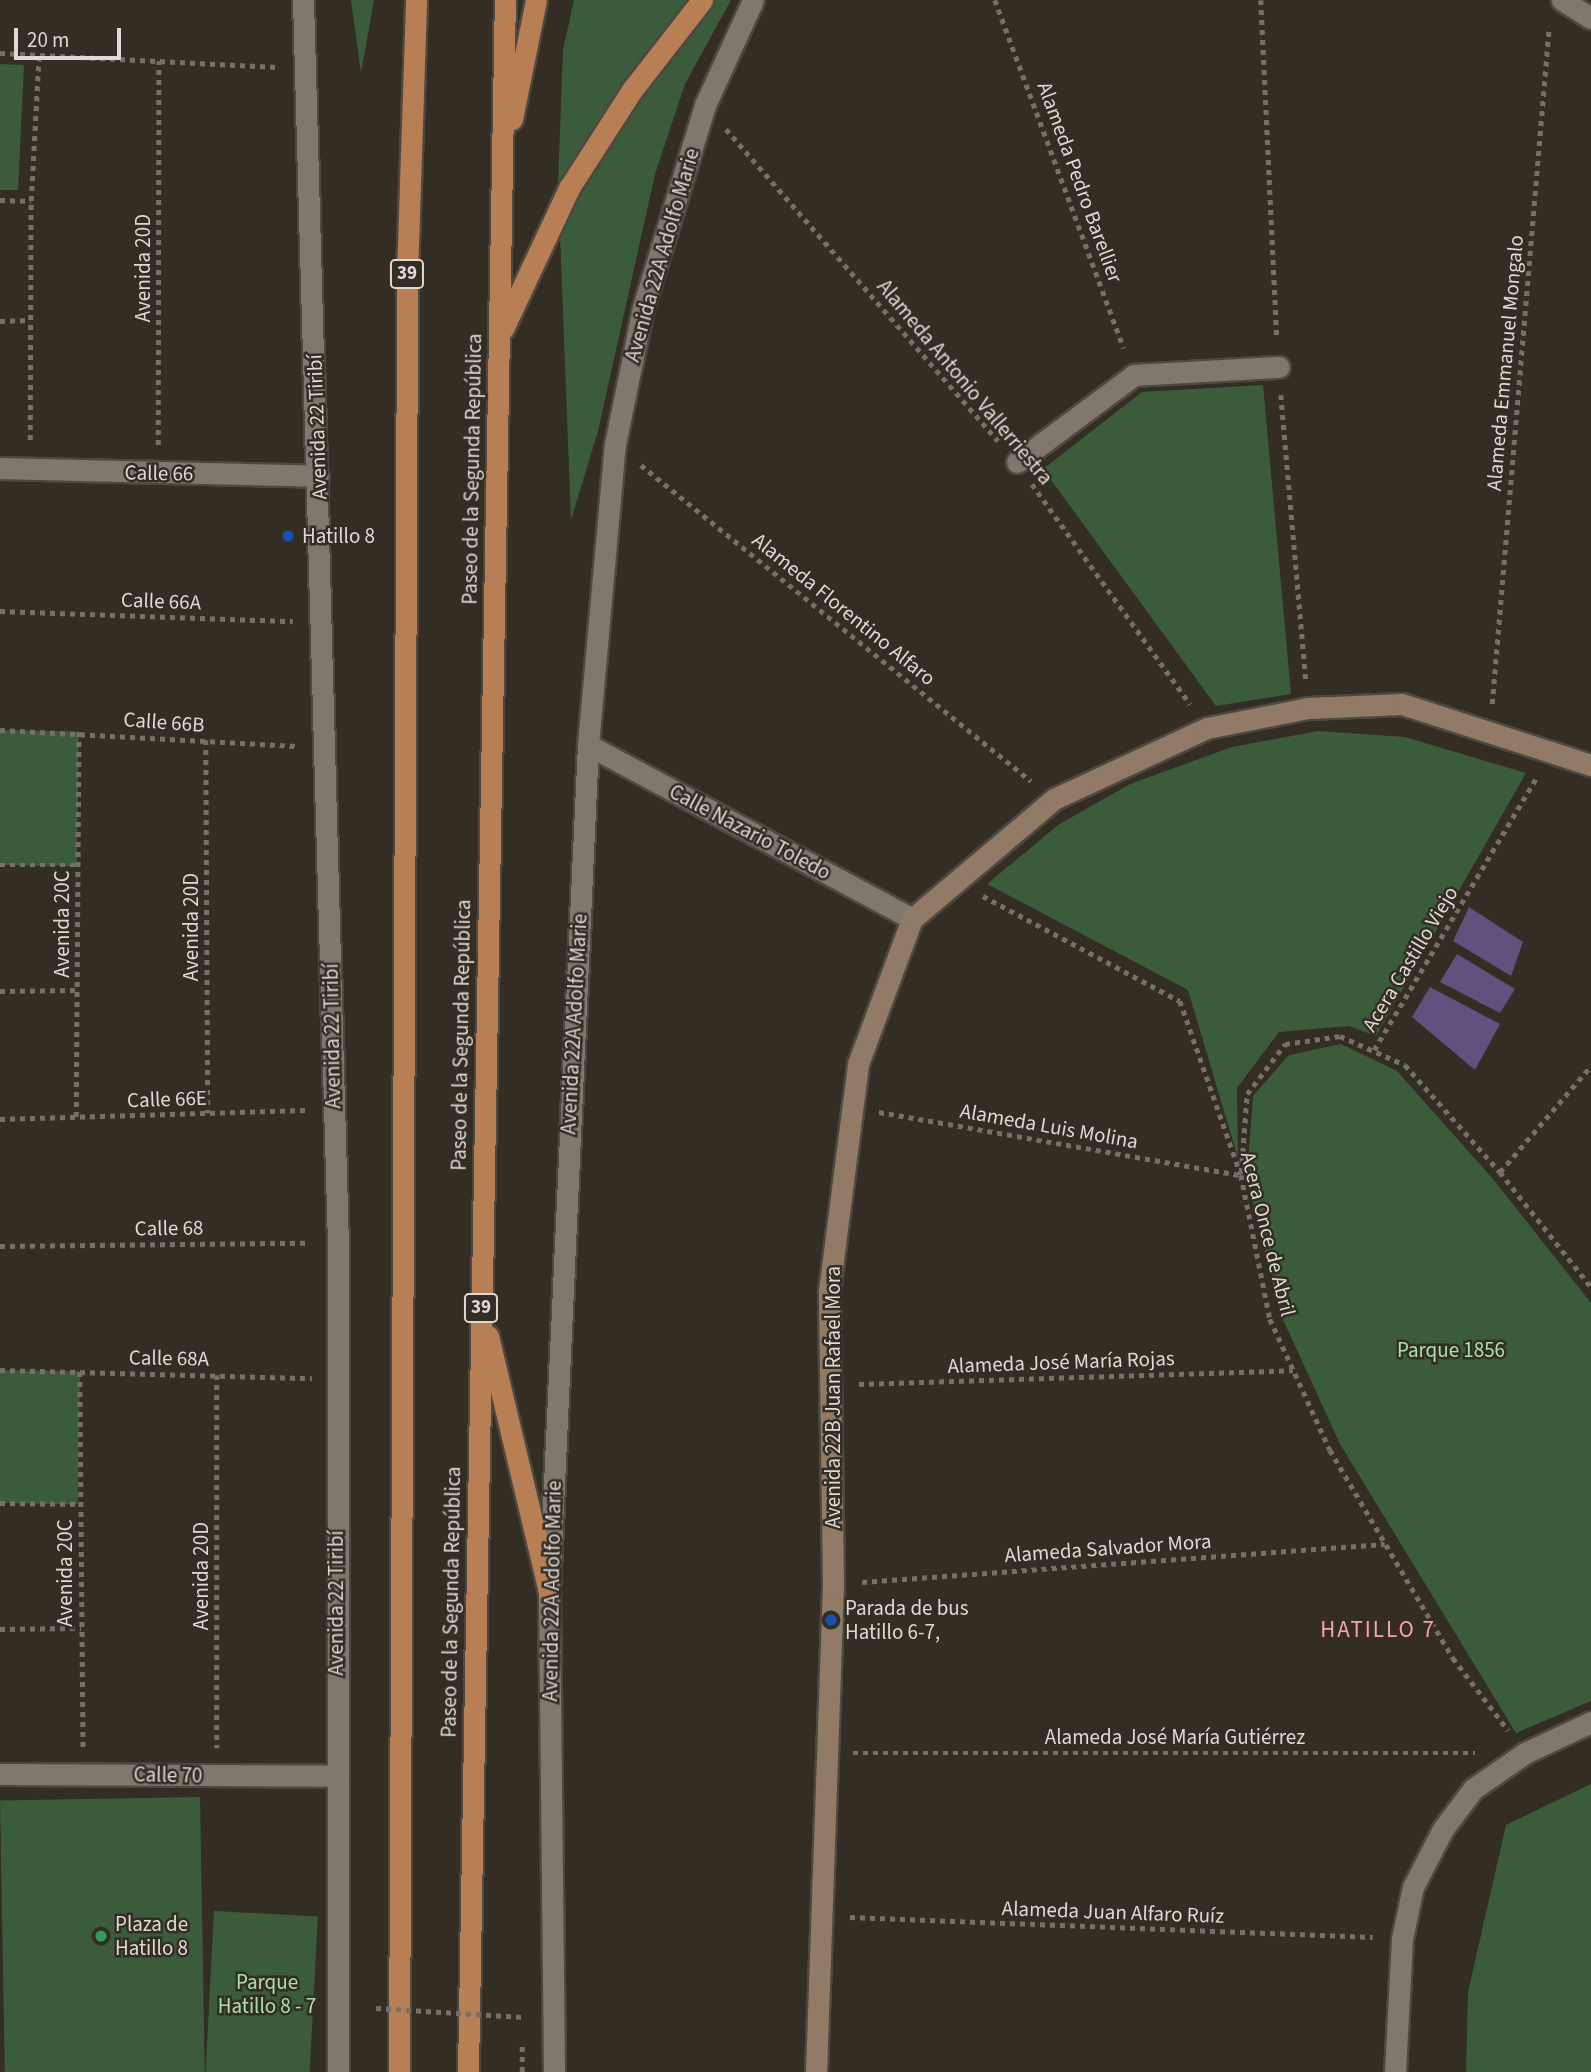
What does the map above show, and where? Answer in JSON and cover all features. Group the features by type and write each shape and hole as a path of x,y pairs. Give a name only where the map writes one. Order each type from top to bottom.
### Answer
{"highway":[{"name":"39","path":"399,2072 406,1334 407,289 416,0"},
{"name":"Paseo de la Segunda República","path":"468,2072 505,0"},
{"path":"501,169 536,0"},
{"path":"499,337 569,188 632,90 702,0"},
{"path":"481,1306 549,1593"}],"street":[{"name":"Avenida 22 Tiribí","path":"303,0 338,1242 338,2072"},
{"name":"Avenida 22A Adolfo Marie","path":"554,2072 549,1593 588,746 615,444 643,308 705,105 753,0"},
{"path":"1556,7 1591,18"},
{"path":"1017,462 1134,375 1279,367"},
{"name":"Calle 66","path":"0,468 318,476"},
{"name":"Avenida 22B Juan Rafael Mora","path":"816,2072 823,1916 824,1753 833,1584 829,1291 858,1064 912,919 953,881 1054,799 1207,728 1308,708 1402,704 1490,729 1591,765"},
{"name":"Calle Nazario Toledo","path":"588,746 912,919"},
{"path":"1395,2072 1402,1938 1413,1887 1443,1829 1473,1790 1525,1753 1591,1722"},
{"name":"Calle 70","path":"0,1774 336,1776"}],"path":[{"name":"Alameda Pedro Barellier","path":"995,0 1134,375"},
{"name":"Alameda Emmanuel Mongalo","path":"1490,729 1556,7"},
{"path":"0,53 306,68"},
{"path":"30,468 31,201 39,54"},
{"name":"Avenida 20D","path":"158,474 159,61"},
{"name":"Alameda Antonio Vallerriestra","path":"705,105 1017,462 1207,728"},
{"path":"0,200 31,201"},
{"path":"0,321 30,320"},
{"name":"Alameda Florentino Alfaro","path":"615,444 1054,799"},
{"name":"Calle 66A","path":"0,611 322,622"},
{"name":"Calle 66B","path":"0,730 79,732 325,747"},
{"name":"Avenida 20C","path":"76,1117 79,732"},
{"name":"Avenida 20D","path":"206,740 208,1113"},
{"name":"Acera Castillo Viejo","path":"1553,750 1374,1050 1405,1065 1500,1172 1591,1287"},
{"path":"0,865 78,865"},
{"name":"Acera Once de Abril","path":"953,881 1180,1001 1241,1175 1270,1319 1293,1370 1330,1450 1453,1658 1525,1753"},
{"path":"0,992 77,990"},
{"path":"1241,1175 1247,1094 1285,1044 1340,1036 1374,1050"},
{"path":"1500,1172 1591,1066"},
{"name":"Alameda Luis Molina","path":"852,1107 1241,1175"},
{"name":"Calle 66E","path":"0,1119 334,1109"},
{"name":"Calle 68","path":"0,1246 338,1242"},
{"name":"Calle 68A","path":"0,1370 337,1378"},
{"name":"Alameda José María Rojas","path":"830,1385 1293,1370"},
{"name":"Avenida 20C","path":"80,1372 83,1773"},
{"name":"Avenida 20D","path":"217,1375 217,1776"},
{"path":"0,1503 80,1504"},
{"name":"Alameda Salvador Mora","path":"833,1584 1385,1544"},
{"path":"0,1629 81,1628"},
{"name":"Alameda José María Gutiérrez","path":"824,1753 1525,1753"},
{"name":"Alameda Juan Alfaro Ruíz","path":"823,1916 1402,1938"},
{"path":"376,2008 523,2017"}],"green space":[{"path":"351,0 374,0 361,73"},
{"path":"574,0 731,0 685,84 655,174 598,431 571,520 558,183 563,50"},
{"path":"0,64 24,65 18,190 0,190"},
{"path":"1263,385 1291,694 1216,706 1043,469 1142,392"},
{"path":"0,730 79,731 77,866 0,865"},
{"path":"1318,731 1405,737 1526,773 1376,1036 1349,1026 1279,1032 1237,1088 1238,1158 1188,990 987,884 1058,825 1130,784 1232,747"},
{"name":"Parque 1856","path":"1341,1044 1397,1071 1493,1179 1591,1303 1591,1701 1516,1733 1340,1444 1280,1313 1247,1178 1253,1096 1289,1055"},
{"path":"0,1370 80,1371 78,1504 0,1503"},
{"path":"1591,1784 1591,2072 1466,2072 1468,1992 1506,1825"},
{"name":"Plaza de Hatillo 8","path":"200,1797 205,2072 5,2072 0,1800"},
{"name":"Parque Hatillo 8 - 7","path":"214,1911 318,1916 310,2072 206,2072"}],"building":[{"path":"1469,907 1523,942 1511,976 1453,941"},
{"path":"1457,954 1515,989 1500,1013 1440,982"},
{"path":"1430,987 1500,1024 1475,1070 1412,1017"}],"place":[{"name":"Hatillo 8","path":"288,536"},
{"name":"Parada de bus Hatillo 6-7,","path":"831,1620"},
{"name":"Plaza de Hatillo 8","path":"101,1936"}],"district":[{"name":"HATILLO 7","path":"1378,1630"}]}
